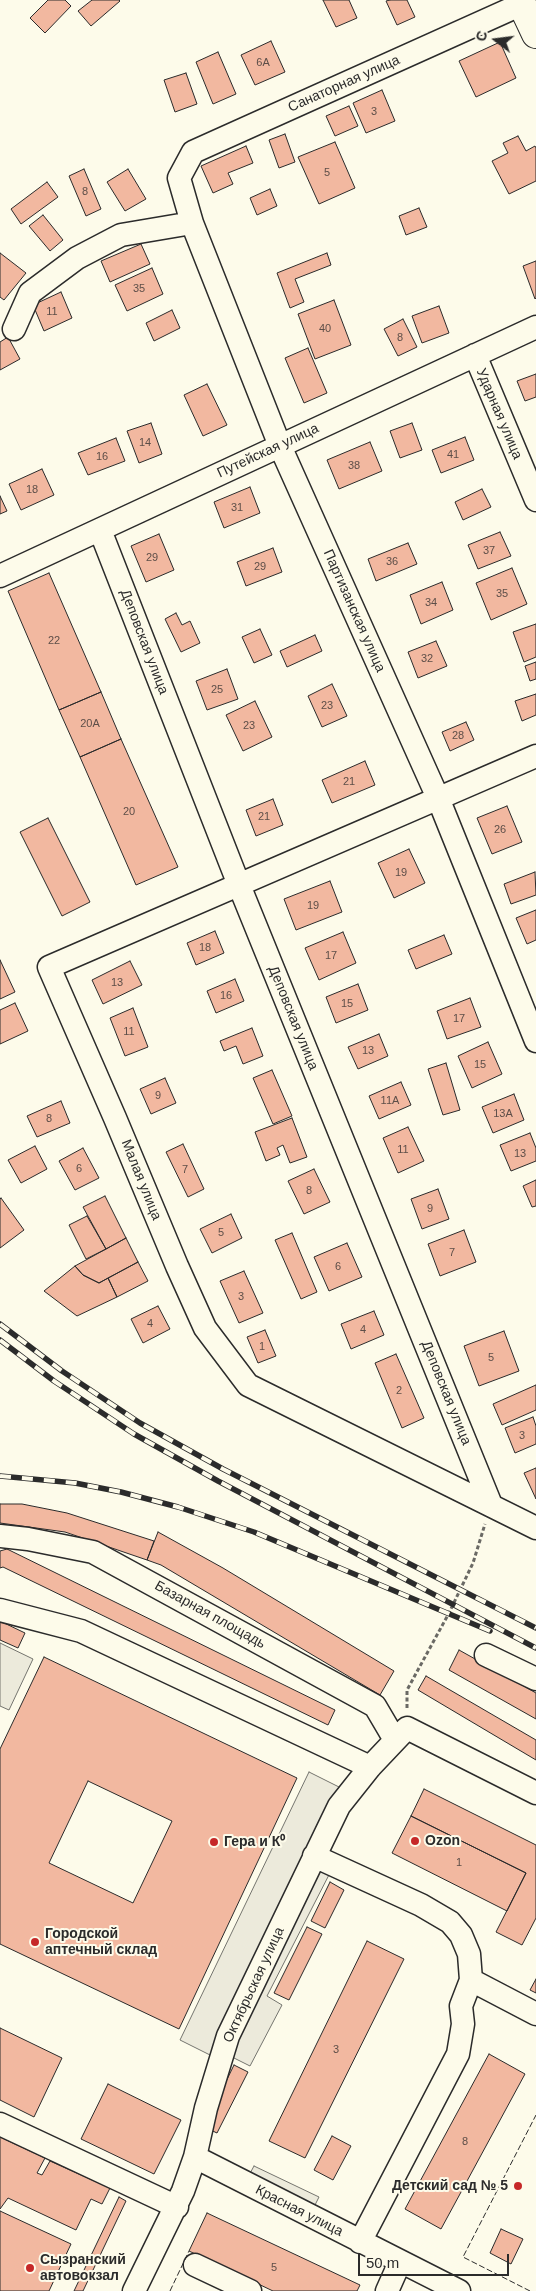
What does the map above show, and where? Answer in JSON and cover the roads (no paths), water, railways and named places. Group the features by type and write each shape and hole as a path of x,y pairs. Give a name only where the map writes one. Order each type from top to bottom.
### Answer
{"main road":[{"path":"521,2 536,34"}],"street":[{"name":"Санаторная улица","path":"179,178 193,152 521,2"},
{"name":"Партизанская улица","path":"179,178 192,223 280,446 438,798 536,1041"},
{"path":"14,329 30,293 77,258 121,235 192,223"},
{"name":"Путейская улица","path":"0,576 536,327"},
{"name":"Ударная улица","path":"475,355 536,500"},
{"name":"Деповская улица","path":"100,530 239,885 491,1504"},
{"path":"239,885 536,756"},
{"name":"Малая улица","path":"239,885 49,967 205,1328 248,1385 491,1504"},
{"path":"491,1504 536,1528"},
{"name":"Базарная площадь","path":"0,1536 28,1539 93,1552 375,1706 394,1740"},
{"path":"0,1610 81,1631 370,1767"},
{"path":"486,1655 536,1679"},
{"name":"Октябрьская улица","path":"134,2291 177,2207 195,2157 206,2108 228,2036 339,1806 370,1767 407,1728 536,1792"},
{"path":"314,1856 421,1905 450,1922 461,1935 469,1954 471,1980 461,2006 463,2024 458,2054 360,2242"},
{"path":"471,1980 536,2014"},
{"path":"0,2124 177,2207"},
{"name":"Красная улица","path":"195,2157 458,2291"},
{"path":"387,2291 400,2262"},
{"path":"195,2265 250,2291"}],"railway":[{"path":"0,1324 62,1371 140,1423 223,1469 536,1628"},
{"path":"0,1340 54,1381 134,1434 218,1481 536,1648"},
{"path":"0,1476 75,1483 121,1492 178,1507 254,1532 490,1631"}],"place":[{"name":"Ozon","path":"415,1841"},
{"name":"Гера и К⁰","path":"214,1842"},
{"name":"Городской аптечный склад","path":"35,1942"},
{"name":"Детский сад № 5","path":"518,2186"},
{"name":"Сызранский автовокзал","path":"30,2268"}]}
